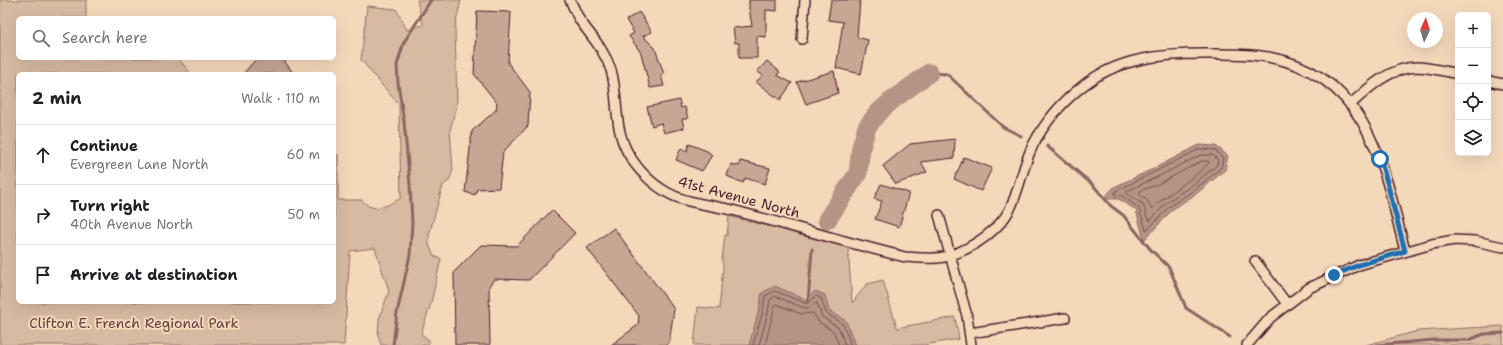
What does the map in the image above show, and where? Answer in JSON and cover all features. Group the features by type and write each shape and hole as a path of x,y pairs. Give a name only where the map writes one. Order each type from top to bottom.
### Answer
{"street":[{"name":"41st Avenue North","path":"570,0 578,17 602,49 611,70 616,94 616,116 627,152 652,182 669,193 688,200 721,207 905,256 925,258 951,255 984,237 999,224 1009,210 1017,193 1031,150 1043,128 1050,118 1085,84 1109,70 1134,61 1181,54 1244,54 1268,57 1292,63 1313,73 1333,86 1350,105 1366,128 1374,143 1387,182 1405,251"},
{"path":"802,39 805,0"},
{"path":"1350,105 1383,77 1400,70 1417,67 1455,73"},
{"path":"1491,82 1503,84"},
{"path":"939,215 967,316 971,345"},
{"path":"1247,345 1270,318 1286,304 1309,288 1334,275 1359,265 1405,251 1454,240 1475,241 1503,247"},
{"path":"1255,261 1286,304"},
{"path":"970,333 1065,318"}],"green space":[{"name":"Clifton E. French Regional Park","path":"0,0 86,0 86,16 16,16 16,60 180,60 189,72 16,72 16,304 336,304 336,154 338,155 338,200 362,200 367,205 376,208 386,206 401,198 399,105 361,60 367,6 396,9 407,30 423,25 417,0 461,0 455,27 457,104 450,130 453,170 449,181 443,185 429,235 429,245 434,256 441,259 431,303 421,334 429,340 428,345 381,345 378,335 379,319 389,291 375,248 350,251 344,345 0,345"},
{"path":"729,216 848,247 852,303 867,284 883,280 897,328 955,317 959,339 924,345 694,345 698,307 719,309 723,267 722,259"},
{"path":"1503,326 1503,345 1366,345 1418,331"}],"water":[{"path":"1199,145 1216,146 1228,156 1225,170 1196,194 1173,209 1144,240 1136,210 1119,199 1103,199 1114,187"},
{"path":"775,286 806,300 815,291 825,295 829,311 846,321 855,345 749,345 759,310 762,293"}],"building":[{"path":"749,0 777,0 777,11 766,10 766,37 757,36 757,58 739,58 739,43 735,43 733,28 752,26"},
{"path":"831,0 860,0 857,37 868,40 861,74 836,68 843,22 828,20"},
{"path":"477,11 511,12 508,63 530,92 528,126 503,152 499,188 477,189 475,195 465,192 472,131 496,110 497,103 474,74"},
{"path":"639,12 652,32 643,36 655,48 664,74 661,75 664,86 650,88 641,53 629,36 634,33 626,20"},
{"path":"255,60 284,60 292,72 245,72"},
{"path":"767,61 780,72 777,75 792,83 780,100 756,82 763,75 757,72"},
{"path":"834,71 838,93 806,104 797,82"},
{"path":"679,100 681,108 685,107 688,119 682,119 684,128 664,133 661,123 652,126 647,107"},
{"path":"955,139 954,158 921,162 927,172 896,184 883,166 910,144"},
{"path":"689,144 707,151 712,155 702,171 676,160 681,148 687,151"},
{"path":"964,157 992,168 981,191 954,179"},
{"path":"740,161 770,168 765,184 745,178 743,183 727,176 731,164 739,166"},
{"path":"881,184 909,193 899,227 875,219 882,201 874,199"},
{"path":"552,210 575,233 529,280 494,279 489,286 490,345 455,345 454,272 481,245 517,246"},
{"path":"614,228 674,309 669,343 666,345 611,345 638,325 639,316 587,248"}],"waterway":[{"path":"393,345 397,313 410,255 412,223 410,185 397,65 404,42 431,0"},
{"path":"929,73 947,74 1003,127 1021,136"},
{"path":"827,220 858,173 861,147 867,127 877,114 890,102 929,73"},
{"path":"1047,146 1093,185 1111,206 1123,215 1151,250 1169,267 1186,308 1230,337"},
{"path":"808,302 812,249"},
{"path":"1377,345 1434,340 1469,340 1484,334 1503,333"}],"route":[{"path":"1334,275 1359,265 1405,251 1380,159"}]}
